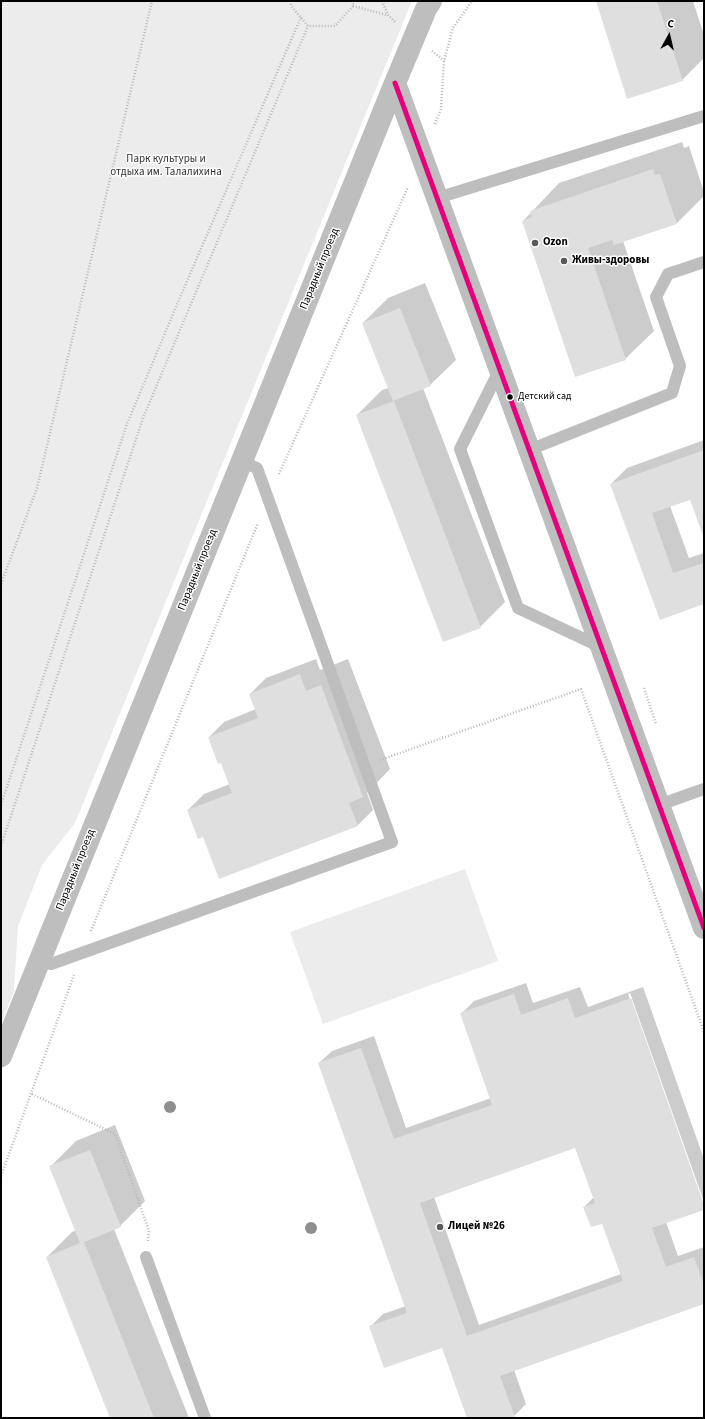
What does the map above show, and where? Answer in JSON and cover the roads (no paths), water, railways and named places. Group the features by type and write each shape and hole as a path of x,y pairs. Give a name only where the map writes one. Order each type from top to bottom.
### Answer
{"street":[{"name":"Парадный проезд","path":"1,1056 428,4"},
{"path":"395,83 704,928"}],"lane":[{"path":"437,198 704,117"},
{"path":"529,450 672,392 680,366 656,297 668,274 704,262"},
{"path":"500,369 460,449 512,594 518,608 601,647"},
{"path":"40,960 51,964 392,842 257,468 242,462"},
{"path":"659,805 704,789"},
{"path":"146,1257 205,1418"}],"place":[{"name":"Ozon","path":"535,243"},
{"name":"Живы-здоровы","path":"564,261"},
{"name":"Детский сад","path":"510,397"},
{"name":"Лицей №26","path":"440,1227"}],"park label":[{"name":"Парк культуры и отдыха им. Талалихина","path":"166,166"}]}
